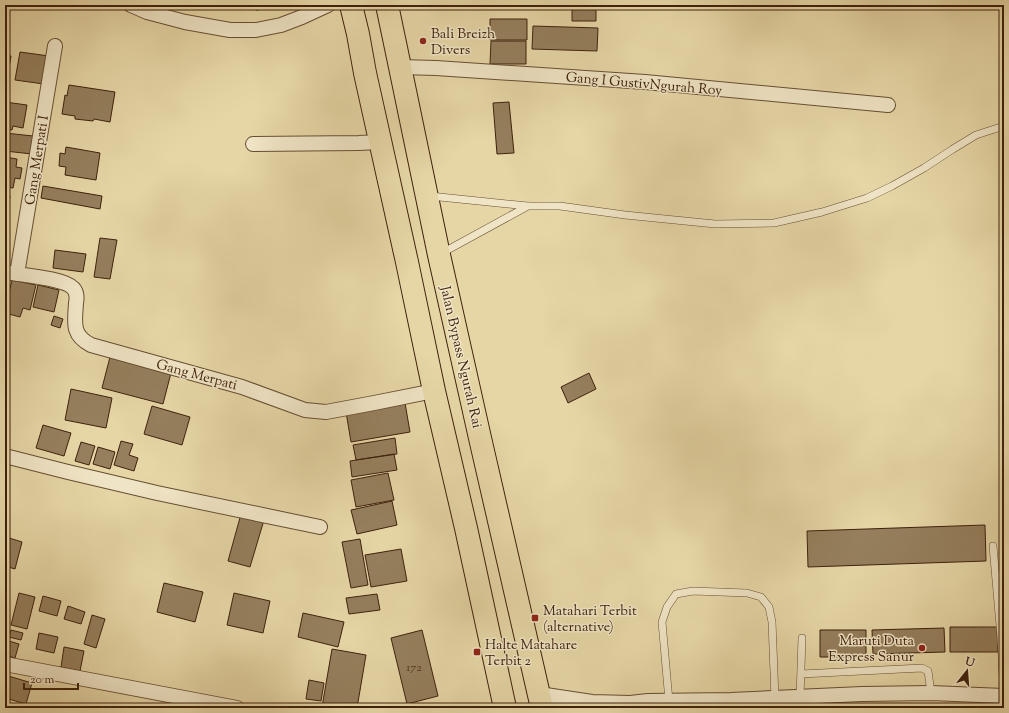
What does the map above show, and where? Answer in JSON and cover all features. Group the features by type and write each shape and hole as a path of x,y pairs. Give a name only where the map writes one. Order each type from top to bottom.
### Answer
{"highway":[{"path":"351,5 434,391 466,528 505,708"},
{"name":"Jalan Bypass Ngurah Rai","path":"388,5 426,195 538,704"}],"street":[{"path":"131,5 147,12 185,22 230,30 256,30 280,25 328,5"},
{"name":"Gang Merpati I","path":"11,273 54,46"},
{"name":"Gang I GustivNgurah Roy","path":"400,68 436,68 645,82 888,105"},
{"path":"253,144 380,142"},
{"name":"Gang Merpati","path":"11,273 64,282 74,288 77,295 74,322 76,330 84,341 97,347 242,387 305,410 326,412 434,391"},
{"path":"5,456 157,493 320,527"},
{"path":"5,664 237,708"},
{"path":"538,704 731,700 862,694 931,693 1004,696"},
{"path":"579,708 592,702"}],"lane":[{"path":"426,195 528,206 560,206 625,215 715,224 774,223 822,212 867,198 924,168 976,135 1004,126"},
{"path":"439,255 528,206"},
{"path":"993,546 1001,637 1004,696"},
{"path":"669,701 662,622 667,607 676,594 693,591 747,593 761,597 768,607 772,622 774,698"},
{"path":"800,696 802,638"},
{"path":"801,674 922,668 928,671 931,693"}],"building":[{"path":"256,5 293,5 293,6 256,10"},
{"path":"572,5 596,5 596,21 572,21"},
{"path":"490,19 527,19 527,40 490,40"},
{"path":"533,26 598,28 597,51 532,49"},
{"path":"491,41 526,41 526,64 490,64"},
{"path":"20,52 49,56 44,84 15,80"},
{"path":"5,55 11,56 7,81 5,80"},
{"path":"69,85 115,92 110,122 94,119 93,121 75,119 75,116 62,114 65,95 67,96"},
{"path":"5,102 27,105 23,128 13,126 12,130 5,129"},
{"path":"509,102 514,153 497,154 493,103"},
{"path":"5,133 33,136 32,154 5,151"},
{"path":"66,147 100,153 96,180 65,175 66,167 59,166 60,153 65,154"},
{"path":"5,157 17,159 16,167 22,168 20,179 15,178 13,188 5,187"},
{"path":"43,186 102,196 100,209 41,198"},
{"path":"5,196 10,196 7,218 5,217"},
{"path":"100,238 117,240 110,279 94,277"},
{"path":"55,250 86,254 83,272 53,268"},
{"path":"12,280 36,285 30,310 23,308 20,317 5,313 5,288 10,289"},
{"path":"38,285 59,290 54,312 33,307"},
{"path":"54,316 63,319 60,328 51,325"},
{"path":"110,357 171,373 163,404 102,388"},
{"path":"589,373 596,389 568,403 561,387"},
{"path":"71,389 112,398 106,428 65,420"},
{"path":"405,403 410,432 351,442 346,412"},
{"path":"152,406 190,417 182,445 144,434"},
{"path":"43,425 71,433 64,456 36,448"},
{"path":"395,438 397,454 356,460 353,445"},
{"path":"121,441 133,444 129,455 138,458 134,471 114,465"},
{"path":"81,442 95,446 89,465 75,461"},
{"path":"98,447 115,452 110,469 93,464"},
{"path":"394,454 397,470 352,477 350,461"},
{"path":"388,473 394,500 356,507 351,480"},
{"path":"392,501 397,525 357,534 351,510"},
{"path":"241,514 264,520 250,567 228,561"},
{"path":"985,525 986,561 808,567 807,531"},
{"path":"6,537 22,542 15,569 5,566"},
{"path":"360,539 368,585 351,588 342,542"},
{"path":"401,549 407,581 371,587 365,555"},
{"path":"164,583 203,592 195,622 157,612"},
{"path":"19,593 35,597 27,629 11,625"},
{"path":"234,593 270,601 263,633 227,625"},
{"path":"377,594 380,610 349,614 346,598"},
{"path":"43,596 61,601 57,616 39,611"},
{"path":"68,606 85,612 81,624 64,619"},
{"path":"303,613 344,622 338,647 298,637"},
{"path":"92,615 105,619 96,648 84,644"},
{"path":"950,627 997,627 998,652 950,652"},
{"path":"944,628 945,652 873,654 872,630"},
{"path":"11,630 23,633 21,640 9,637"},
{"path":"422,630 438,696 407,704 391,638"},
{"path":"820,630 866,630 866,657 820,657"},
{"path":"39,633 58,637 54,653 36,649"},
{"path":"9,641 19,644 15,658 5,655"},
{"path":"64,647 84,651 80,671 61,667"},
{"path":"332,649 366,655 357,708 322,707"},
{"path":"5,675 32,683 26,704 5,698"},
{"path":"309,680 324,683 321,701 306,699"}],"place":[{"name":"Bali Breizh Divers","path":"423,41"},
{"name":"Matahari Terbit (alternative)","path":"535,618"},
{"name":"Maruti Duta Express Sanur","path":"922,648"},
{"name":"Halte Matahare Terbit 2","path":"477,652"}]}
